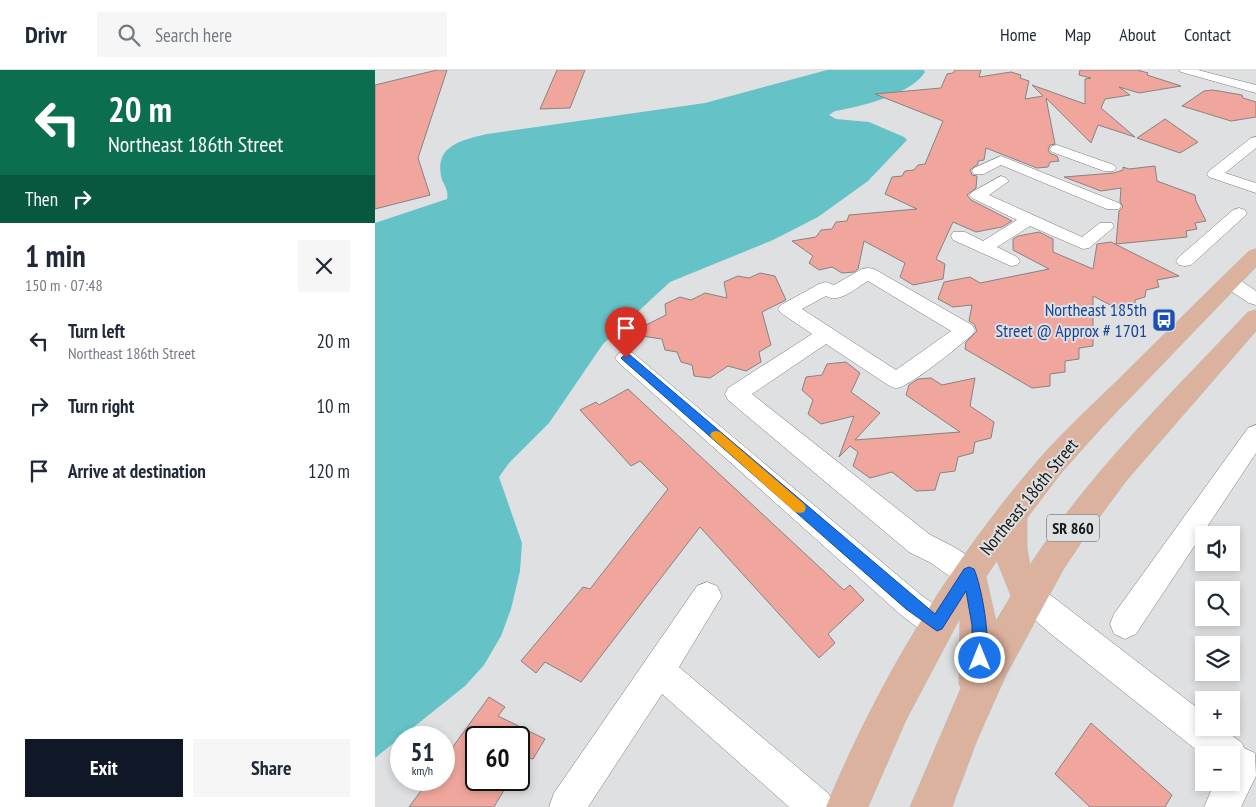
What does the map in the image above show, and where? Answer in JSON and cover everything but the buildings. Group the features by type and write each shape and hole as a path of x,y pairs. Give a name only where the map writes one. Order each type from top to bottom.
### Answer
{"main road":[{"name":"Northeast 186th Street","path":"847,807 893,707 937,624 969,574 1012,514 1051,465 1089,424 1243,284 1256,256"},
{"name":"SR 860","path":"931,807 976,698 1030,597 1072,529 1114,476 1256,317"},
{"path":"1012,514 1010,538 1013,565 1017,577 1030,597"},
{"path":"969,574 979,625 979,670 976,698"}],"street":[{"path":"1185,70 1256,89"},
{"path":"1210,70 1256,82"},
{"path":"1256,141 1214,174 1256,188"},
{"path":"1057,149 1109,168"},
{"path":"979,171 1001,160 1113,206 1083,244 977,195 1001,181"},
{"path":"1058,183 1091,161"},
{"path":"1185,262 1239,213"},
{"path":"984,248 1029,219"},
{"path":"959,236 1011,261"},
{"path":"868,273 965,330 896,380 826,334 789,309 868,273"},
{"path":"1243,284 1256,299"},
{"path":"826,334 736,394 919,543 941,554 969,574"},
{"path":"626,358 911,604 937,624"},
{"path":"1125,624 1252,440"},
{"path":"567,806 707,596"},
{"path":"1030,597 1218,746"},
{"path":"659,670 816,807"},
{"path":"1223,807 1229,791"}],"water":[{"path":"827,70 924,70 925,72 909,87 897,93 871,103 835,111 829,115 836,119 869,122 907,140 868,181 818,217 773,240 670,282 603,344 549,423 509,463 499,477 522,543 520,571 511,609 501,636 484,665 465,686 415,726 390,726 390,746 375,758 375,223 447,199 447,190 441,176 440,166 442,157 460,142 487,134 705,103"}],"slow traffic":[{"path":"716,435 800,508"}],"place":[{"name":"Northeast 185th Street @ Approx # 1701","path":"1164,320"}],"route":[{"path":"626,358 911,604 937,624 969,574 977,605 980,658"}]}
